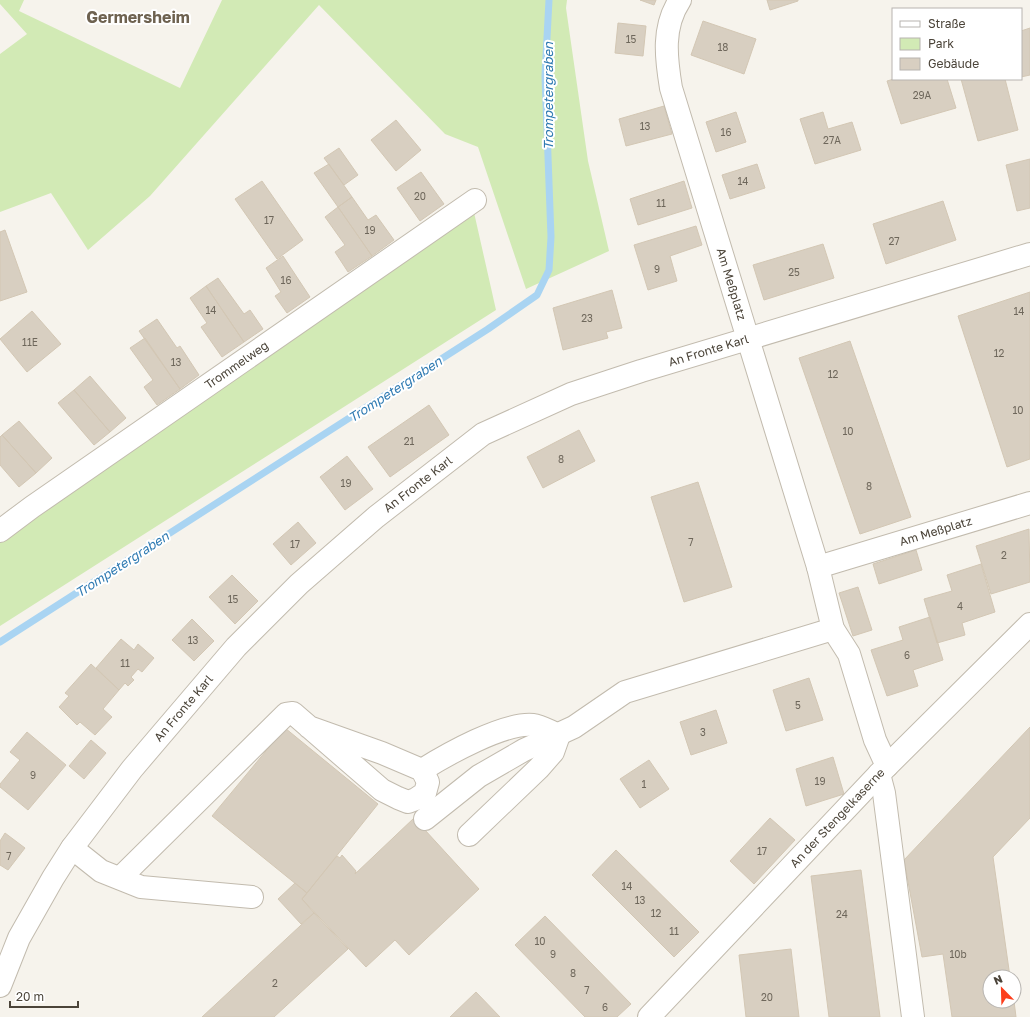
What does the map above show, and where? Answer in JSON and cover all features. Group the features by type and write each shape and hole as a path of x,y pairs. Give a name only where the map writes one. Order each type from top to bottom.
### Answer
{"street":[{"name":"Am Meßplatz","path":"680,0 673,13 668,30 666,49 671,88 818,567 833,629 849,654 883,770 884,793 913,1017"},
{"name":"Trommelweg","path":"0,531 32,507 475,200"},
{"name":"An Fronte Karl","path":"0,986 19,938 72,848 132,769 236,648 299,584 376,517 483,434 571,394 641,371 1030,254"},
{"name":"Am Meßplatz","path":"818,567 1030,503"},
{"name":"An der Stengelkaserne","path":"649,1017 883,770 1030,624"},
{"path":"425,819 479,776 524,750 574,727 625,692 833,629"},
{"path":"120,878 282,717 292,713 382,790 408,802 425,793 428,782 422,770 382,753 309,727"},
{"path":"422,770 466,746 504,731 533,725 559,735"},
{"path":"469,835 539,768 553,752 559,735"},
{"path":"72,848 101,871 141,887 252,897"}],"green space":[{"path":"0,0 24,0 19,11 180,88 222,0 567,0 566,8 588,161 609,251 526,289 478,147 445,134 319,5 150,196 88,250 51,193 0,212 0,54 27,34 0,4"},
{"path":"473,208 496,310 0,626 0,539"}],"building":[{"path":"640,0 656,0 654,5"},
{"path":"767,0 798,0 798,1 770,10"},
{"path":"703,21 756,39 744,74 691,55"},
{"path":"618,23 646,26 643,56 615,53"},
{"path":"1030,28 1030,75 1022,77 1022,31"},
{"path":"892,80 947,80 956,108 901,124 887,81"},
{"path":"961,80 1005,80 1018,130 978,141"},
{"path":"664,106 672,134 626,146 619,119"},
{"path":"736,112 746,142 716,152 706,122"},
{"path":"823,112 828,129 852,122 861,150 815,164 800,119"},
{"path":"396,120 421,150 396,171 371,140"},
{"path":"339,148 358,175 344,185 324,158"},
{"path":"1030,159 1030,208 1017,211 1006,165"},
{"path":"329,164 352,197 338,207 314,173"},
{"path":"757,164 765,188 730,199 722,175"},
{"path":"421,172 444,204 420,221 397,188"},
{"path":"262,181 303,240 277,259 235,199"},
{"path":"684,181 692,208 638,225 630,199"},
{"path":"352,197 368,220 376,215 394,240 372,256 338,207"},
{"path":"943,201 956,240 886,264 873,224"},
{"path":"338,207 372,256 348,272 335,252 345,245 325,217"},
{"path":"696,226 702,245 670,256 677,281 648,290 634,245"},
{"path":"5,230 27,292 0,301 0,232"},
{"path":"823,244 834,278 764,300 753,265"},
{"path":"283,256 310,297 287,313 275,296 281,292 266,268"},
{"path":"218,278 244,314 250,310 263,329 244,342 206,286"},
{"path":"206,286 244,342 222,357 201,327 207,323 190,298"},
{"path":"612,290 622,328 606,332 608,338 563,350 553,308"},
{"path":"1030,292 1030,459 1007,467 958,316"},
{"path":"32,311 61,344 27,372 0,339"},
{"path":"157,319 177,348 180,346 199,375 180,389 139,331"},
{"path":"145,338 180,389 157,405 144,387 153,380 130,348"},
{"path":"850,341 911,517 860,534 799,358"},
{"path":"90,376 126,418 110,432 74,390"},
{"path":"74,390 110,432 94,445 58,403"},
{"path":"429,405 449,435 390,477 368,447"},
{"path":"19,421 52,458 36,473 2,435"},
{"path":"579,430 595,461 543,488 527,457"},
{"path":"2,435 36,473 19,487 0,465 0,437"},
{"path":"347,456 373,489 345,510 320,477"},
{"path":"698,482 732,587 684,602 651,497"},
{"path":"298,522 316,543 291,565 273,544"},
{"path":"1029,529 1030,582 991,594 976,546"},
{"path":"916,550 922,570 879,584 873,564"},
{"path":"981,564 995,612 962,623 965,635 937,643 924,599 952,591 947,575"},
{"path":"232,575 258,601 235,624 209,597"},
{"path":"858,587 872,630 853,636 839,593"},
{"path":"930,617 943,660 913,670 918,686 887,696 871,650 903,640 899,627"},
{"path":"192,619 214,641 194,661 172,640"},
{"path":"121,639 134,650 138,644 154,658 142,672 138,669 131,677 134,680 128,686 125,683 119,690 96,668"},
{"path":"91,664 119,690 103,709 112,717 95,735 80,722 77,725 59,707 69,696 65,693"},
{"path":"809,678 823,720 786,731 773,690"},
{"path":"716,710 727,743 691,755 680,722"},
{"path":"1030,727 1030,818 993,857 1009,969 982,969 982,1009 1015,1009 1016,1017 952,1017 943,954 922,957 904,860"},
{"path":"285,728 378,804 307,893 212,816"},
{"path":"27,732 66,765 28,810 0,787 0,784 20,760 10,752"},
{"path":"91,740 106,753 84,779 69,766"},
{"path":"833,757 844,794 806,806 796,769"},
{"path":"649,760 669,789 640,808 620,779"},
{"path":"414,818 479,889 409,955 395,940 366,967 302,899 337,856 340,858 342,855 356,871 355,874"},
{"path":"770,818 795,840 754,884 730,861"},
{"path":"5,833 25,848 8,870 0,865 0,841"},
{"path":"616,850 699,932 674,957 592,875"},
{"path":"861,870 880,1017 829,1017 811,876"},
{"path":"295,883 307,893 302,899 314,913 301,924 278,899"},
{"path":"314,913 348,949 274,1017 202,1017"},
{"path":"545,916 631,1004 617,1017 585,1017 515,945"},
{"path":"791,949 799,1017 746,1017 739,955"},
{"path":"476,992 500,1017 450,1017"}],"waterway":[{"name":"Trompetergraben","path":"0,642 488,329 537,295 549,270 551,237 545,76 549,0"}],"district":[{"name":"Germersheim","path":"138,17"}]}
